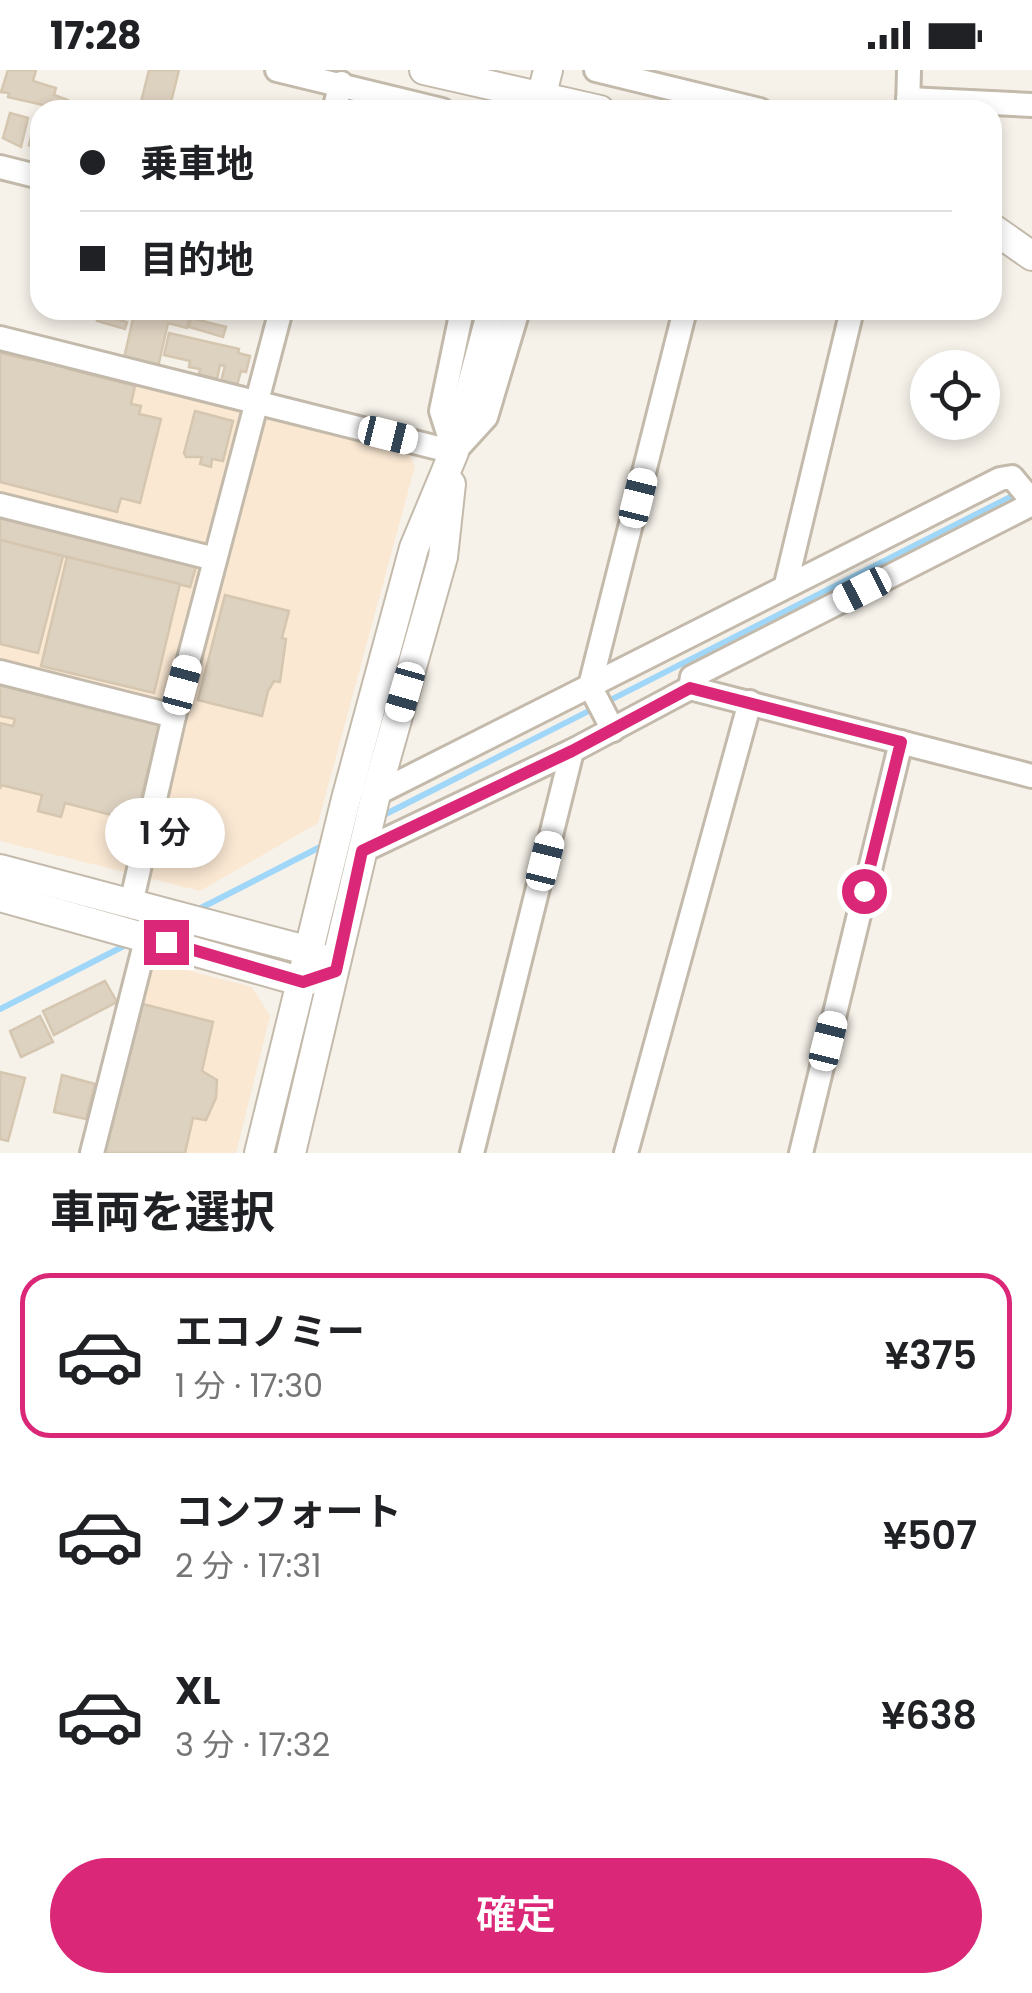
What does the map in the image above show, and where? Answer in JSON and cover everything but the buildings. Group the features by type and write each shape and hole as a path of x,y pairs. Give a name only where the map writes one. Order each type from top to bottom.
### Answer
{"street":[{"path":"277,70 405,100"},
{"path":"424,70 478,76 568,100"},
{"path":"596,70 719,100"},
{"path":"908,100 909,70"},
{"path":"337,100 342,83"},
{"path":"1002,105 1032,105"},
{"path":"0,167 30,174"},
{"path":"1002,235 1032,256"},
{"path":"92,1153 144,928 174,716 278,320"},
{"path":"290,1153 376,794 443,557 454,452 441,412 460,320"},
{"path":"260,1153 266,1111 414,548 454,452 489,320"},
{"path":"454,452 486,418 515,320"},
{"path":"610,724 592,689 683,320"},
{"path":"786,584 850,320"},
{"path":"0,338 454,452"},
{"path":"376,794 592,689 786,584 1000,479 1012,477 1028,497 692,677 690,688"},
{"path":"0,505 215,559"},
{"path":"0,672 174,716"},
{"path":"362,851 572,751 610,724 690,688 1032,776"},
{"path":"626,1153 750,702"},
{"path":"801,1153 901,742"},
{"path":"472,1153 572,751"},
{"path":"0,869 144,928 303,982 336,971"},
{"path":"0,897 144,928 199,922 310,951 336,971"}],"shaded area":[{"path":"0,346 407,451 415,466 318,823 200,891 0,841"},
{"path":"160,963 252,987 270,1016 236,1153 100,1153 147,967"}],"waterway":[{"path":"380,817 1020,492"},
{"path":"193,912 324,845"},
{"path":"0,1009 128,944"}],"route":[{"path":"166,942 303,982 336,971 362,851 572,751 690,688 901,742 864,891"}]}
